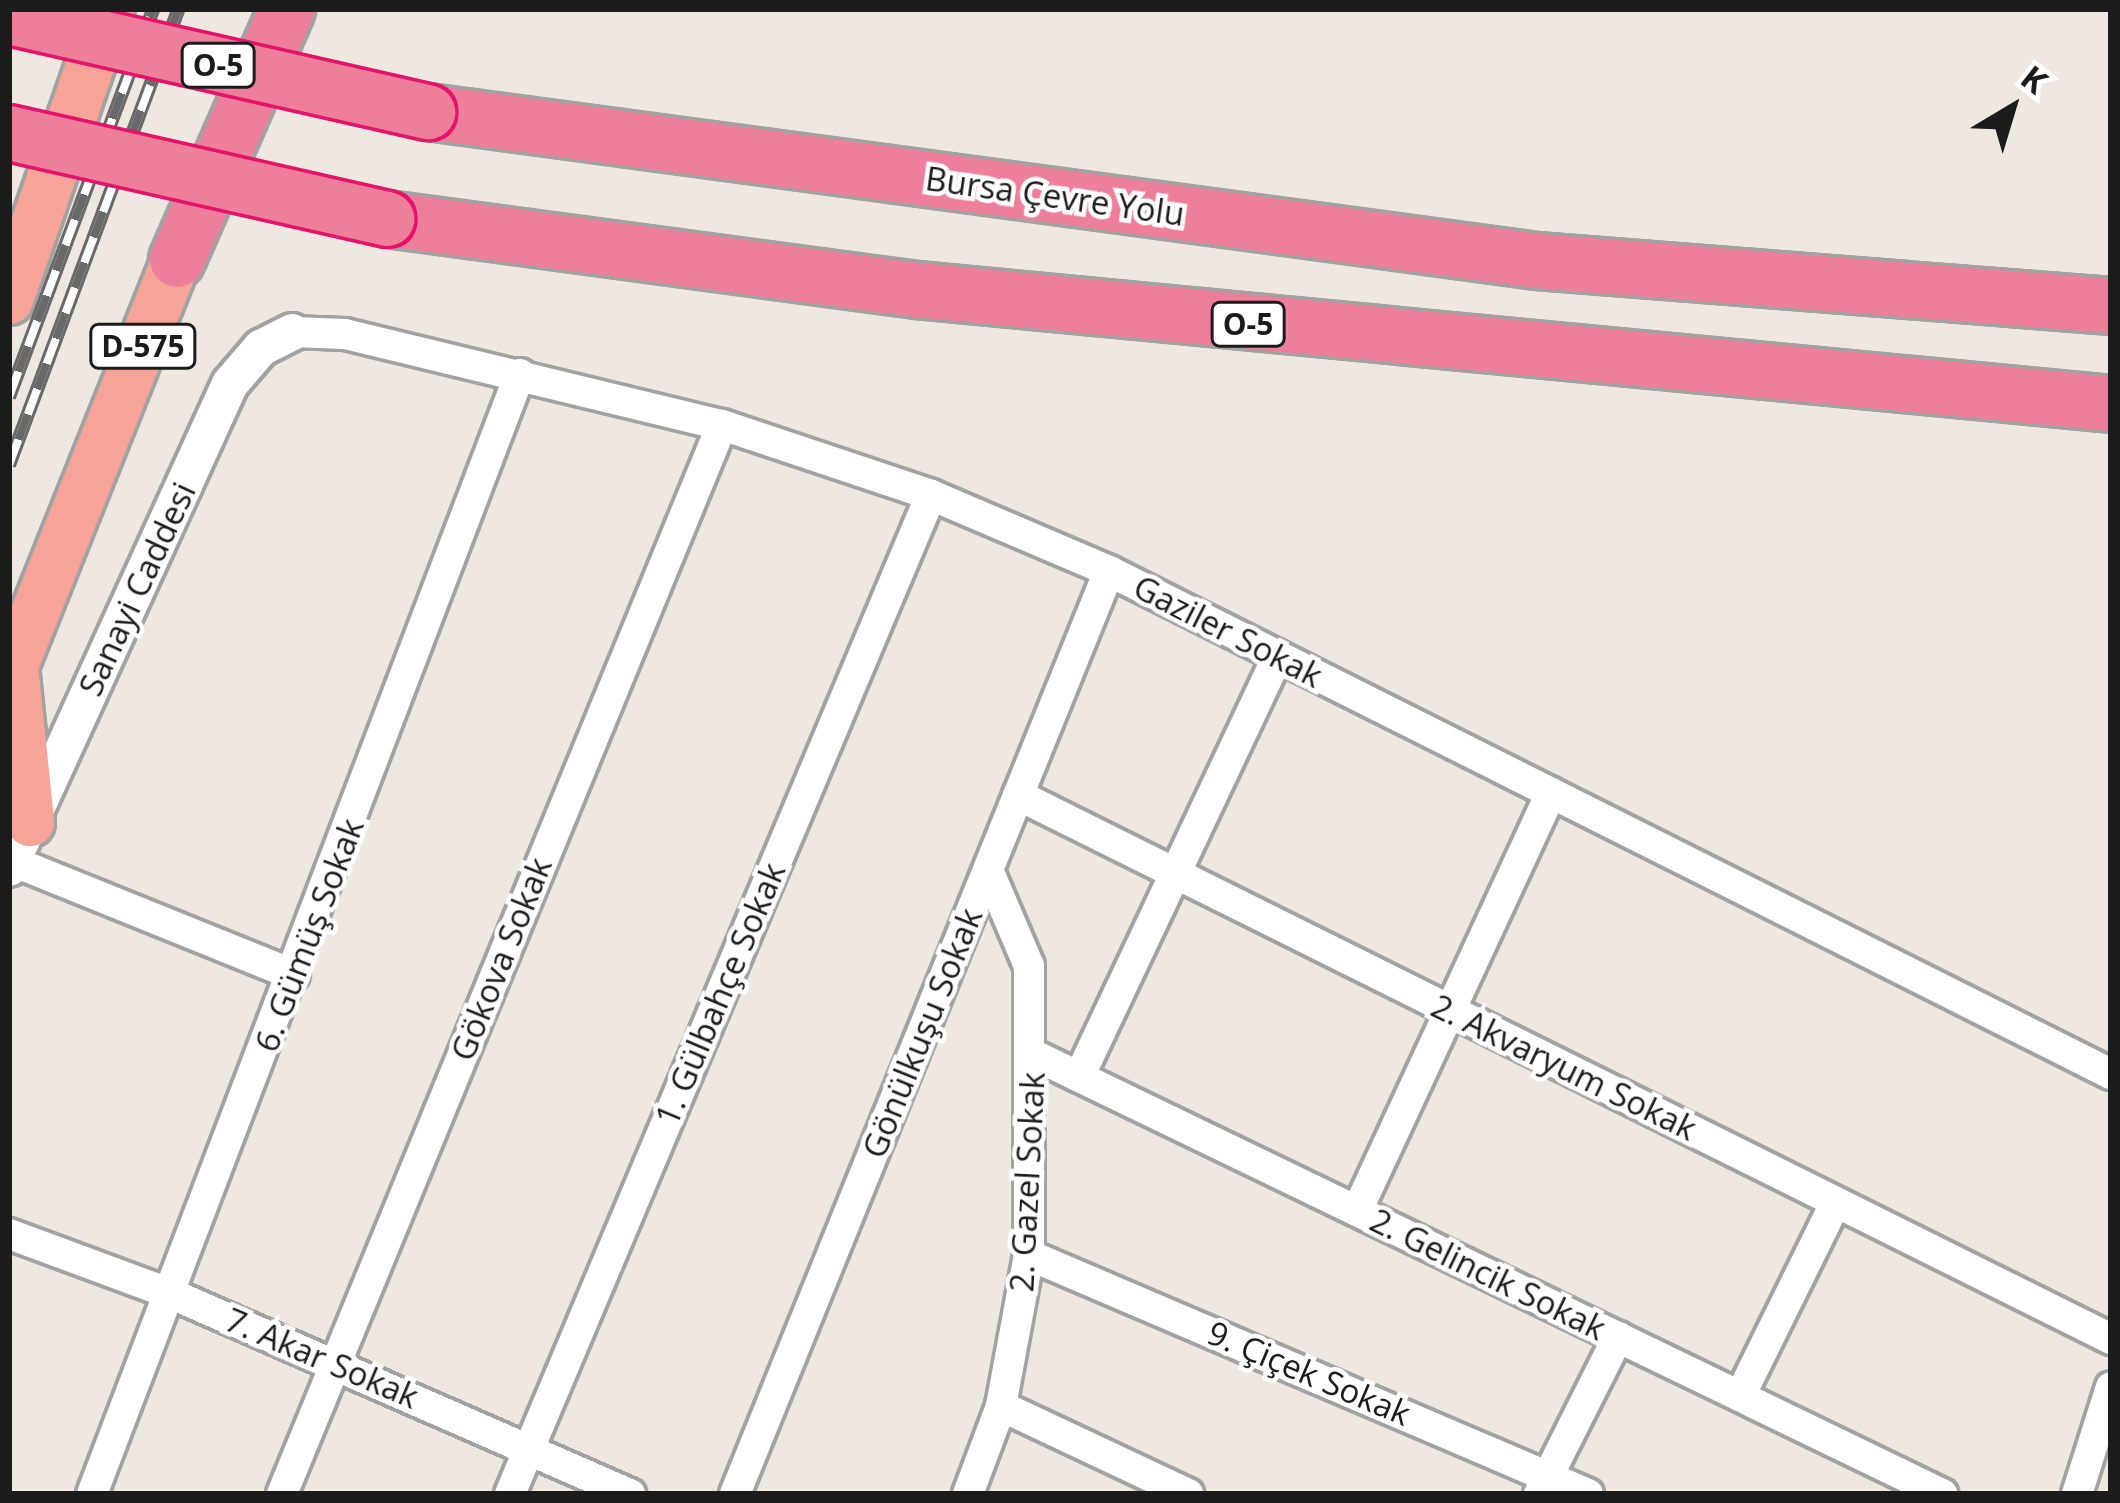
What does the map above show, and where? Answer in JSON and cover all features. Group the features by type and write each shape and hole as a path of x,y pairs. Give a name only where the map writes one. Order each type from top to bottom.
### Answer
{"highway":[{"path":"9,299 110,9"},
{"name":"D-575","path":"11,672 178,260 266,9"},
{"path":"178,260 287,9"},
{"name":"Bursa Çevre Yolu","path":"9,17 428,112 1537,261 2111,306"},
{"name":"O-5","path":"9,133 387,219 917,290 2111,404"},
{"path":"11,672 17,851"}],"street":[{"name":"Gaziler Sokak","path":"292,332 345,334 722,425 931,495 1108,571 2111,1074"},
{"name":"Sanayi Caddesi","path":"17,851 230,384 261,348 292,332"},
{"name":"6. Gümüş Sokak","path":"92,1494 174,1295 520,374"},
{"name":"Gökova Sokak","path":"282,1494 722,425"},
{"name":"1. Gülbahçe Sokak","path":"510,1494 931,495"},
{"name":"Gönülkuşu Sokak","path":"735,1494 1108,571"},
{"path":"1079,1076 1277,656"},
{"path":"1357,1210 1551,793"},
{"name":"2. Akvaryum Sokak","path":"1018,795 2111,1339"},
{"path":"17,851 294,976"},
{"name":"2. Gazel Sokak","path":"968,1494 1001,1406 1029,1255 1034,1054 1029,966 988,870"},
{"name":"2. Gelincik Sokak","path":"1034,1054 1942,1494"},
{"path":"1740,1396 1836,1202"},
{"name":"7. Akar Sokak","path":"9,1234 174,1295 630,1494"},
{"name":"9. Çiçek Sokak","path":"1029,1255 1544,1484 1588,1494"},
{"path":"1544,1484 1618,1337"},
{"path":"2077,1494 2111,1387"},
{"path":"1001,1406 1188,1494"}],"railway":[{"path":"9,397 153,9"},
{"path":"9,465 179,9"}]}
